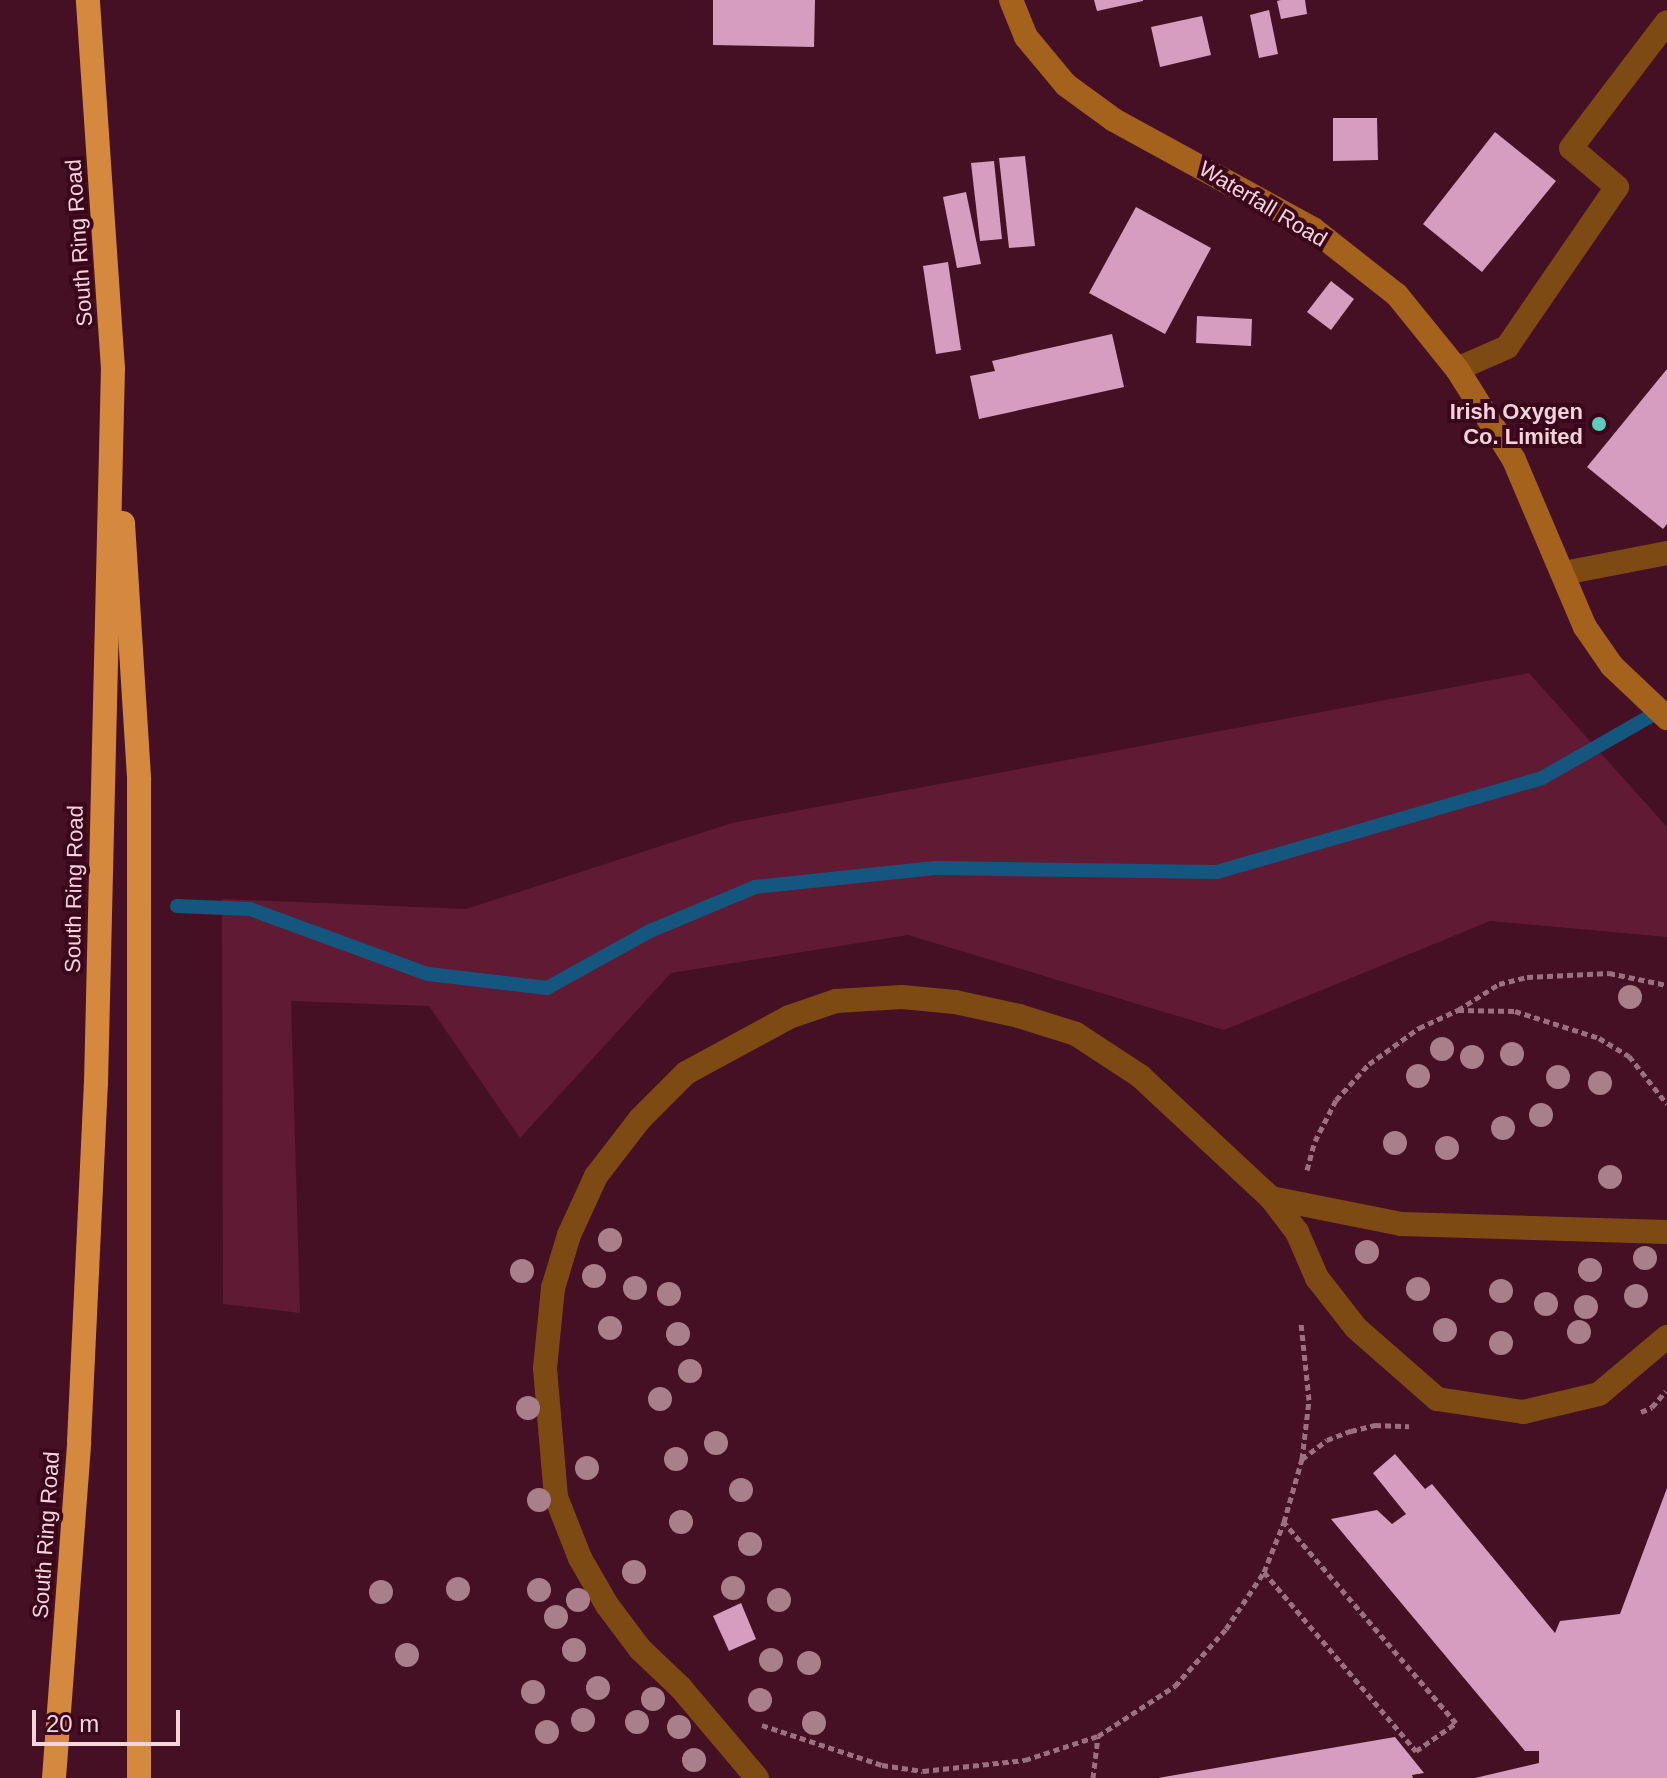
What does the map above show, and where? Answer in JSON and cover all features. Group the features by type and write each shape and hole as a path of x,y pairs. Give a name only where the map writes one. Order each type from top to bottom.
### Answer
{"highway":[{"name":"South Ring Road","path":"54,1778 79,1442 96,1083 113,369 88,0"},
{"path":"113,369 139,780 139,1778"}],"street":[{"name":"Waterfall Road","path":"1011,0 1026,37 1066,85 1114,120 1313,229 1397,295 1457,369 1514,460 1585,627 1612,666 1667,718"}],"lane":[{"path":"1457,369 1507,347 1617,187 1571,148 1667,22"},
{"path":"1564,573 1667,553"},
{"path":"757,1778 681,1688 640,1649 607,1605 580,1558 556,1497 545,1368 553,1288 569,1235 596,1176 640,1119 686,1073 789,1017 836,1001 902,997 955,1002 1019,1016 1076,1034 1140,1076 1271,1198 1297,1232 1317,1278 1356,1328 1437,1399 1523,1412 1599,1394 1667,1337"},
{"path":"1271,1198 1401,1224 1565,1226 1667,1232"}],"path":[{"path":"1301,1204 1315,1141 1336,1100 1369,1064 1419,1028 1458,1010 1499,984 1527,977 1609,973 1667,985"},
{"path":"1458,1010 1515,1011 1599,1038 1629,1056 1667,1104"},
{"path":"760,1724 882,1765 923,1771 1025,1760 1098,1736 1175,1686 1226,1629 1264,1572 1284,1522 1302,1459 1309,1400 1307,1357 1299,1309"},
{"path":"1264,1572 1416,1751 1456,1723 1284,1522"},
{"path":"1093,1778 1098,1736"}],"shaded area":[{"path":"1529,673 1667,827 1667,937 1490,921 1224,1030 908,935 671,973 520,1138 429,1006 291,1001 300,1313 223,1304 222,899 466,909 732,823"}],"building":[{"path":"713,0 815,0 814,47 713,45"},
{"path":"1094,0 1143,0 1143,1 1097,11"},
{"path":"1305,0 1307,14 1281,19 1277,1"},
{"path":"1269,10 1278,54 1259,58 1250,15"},
{"path":"1202,16 1211,55 1160,67 1151,27"},
{"path":"1333,118 1377,118 1378,160 1333,161"},
{"path":"1495,132 1556,181 1482,272 1423,224"},
{"path":"1025,156 1035,246 1009,248 999,158"},
{"path":"994,161 1002,239 980,241 971,163"},
{"path":"966,192 981,264 957,268 943,197"},
{"path":"1136,207 1211,248 1165,334 1089,293"},
{"path":"948,262 961,350 936,354 923,266"},
{"path":"1331,281 1354,299 1331,330 1307,312"},
{"path":"1197,316 1252,319 1251,346 1196,343"},
{"path":"1112,334 1124,387 979,419 970,376 995,371 992,361"},
{"path":"1667,369 1667,524 1663,529 1587,467"},
{"path":"1395,1454 1425,1489 1432,1484 1555,1633 1560,1621 1620,1614 1667,1488 1667,1778 1475,1778 1539,1763 1539,1751 1525,1751 1331,1519 1377,1510 1392,1524 1406,1514 1373,1473"},
{"path":"741,1603 756,1639 729,1651 713,1616"},
{"path":"1395,1737 1424,1773 1412,1775 1413,1778 1158,1778"}],"waterway":[{"path":"177,906 250,909 428,974 547,988 650,931 755,887 935,868 1217,872 1542,778 1663,709"}],"place":[{"name":"Irish Oxygen Co. Limited","path":"1599,424"}]}
